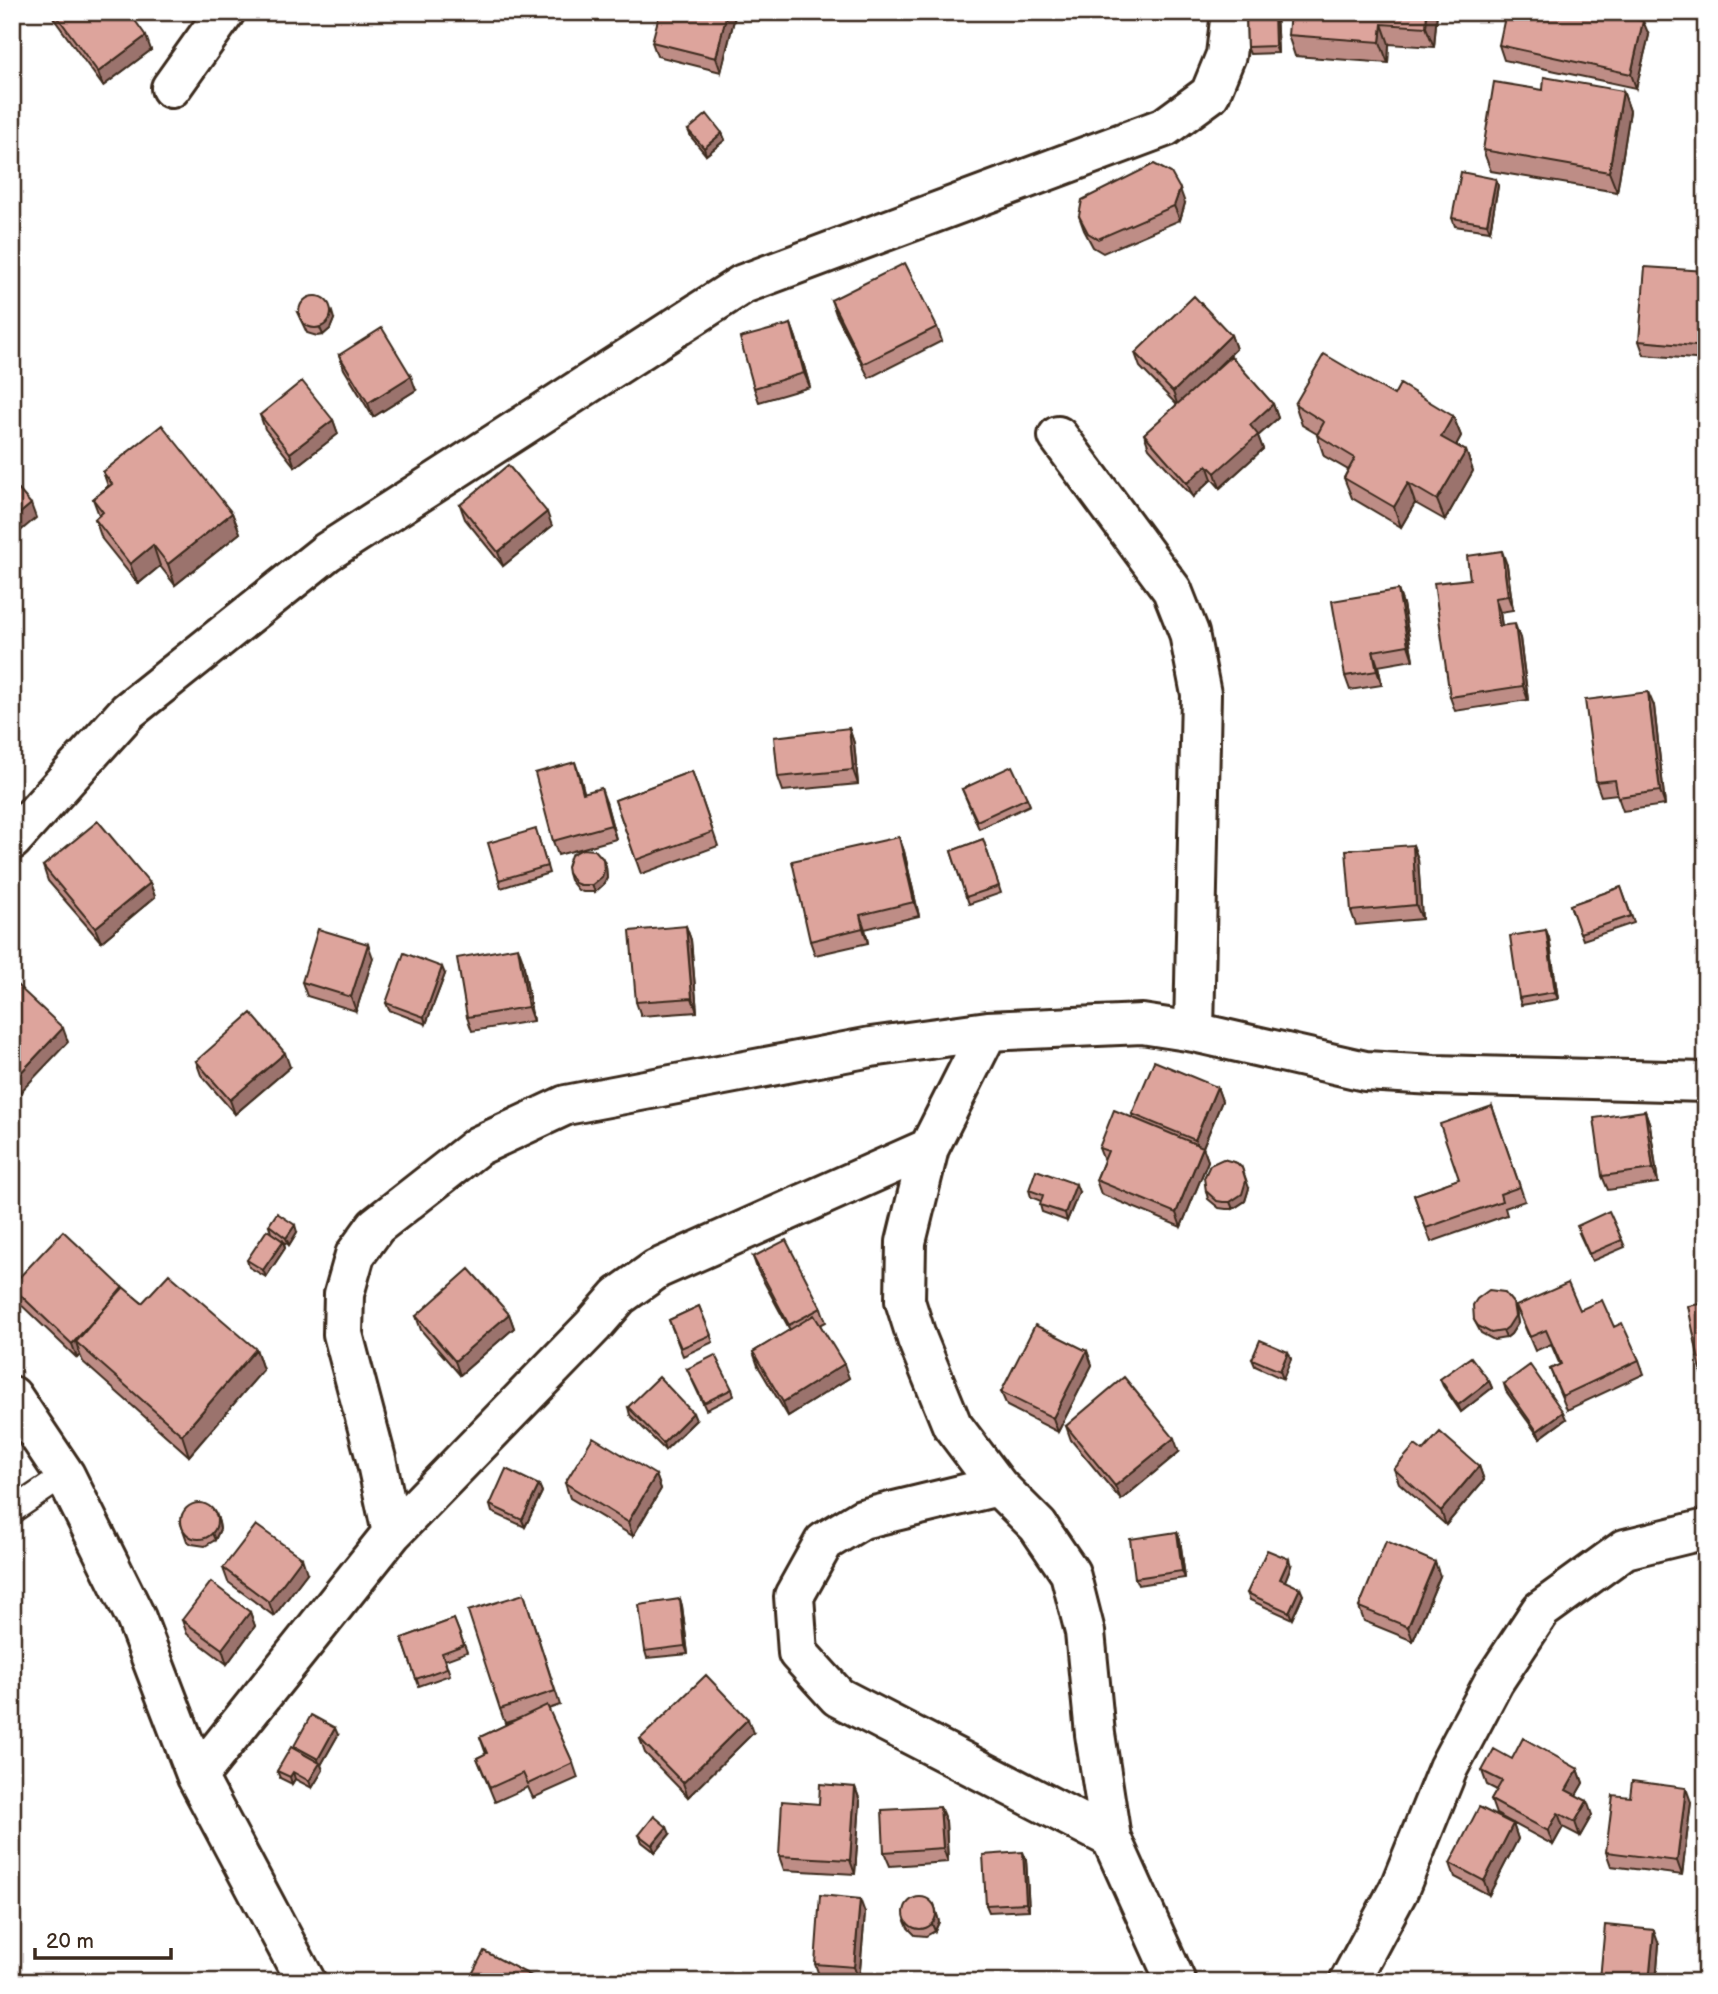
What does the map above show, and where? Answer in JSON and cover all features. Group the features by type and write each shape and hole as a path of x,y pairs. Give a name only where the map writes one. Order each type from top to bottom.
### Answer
{"street":[{"path":"171,88 225,12"},
{"path":"12,840 128,711 327,552 743,284 1165,127 1210,94 1226,55 1231,12"},
{"path":"1058,436 1172,590 1189,633 1201,694 1194,1032"},
{"path":"392,1533 376,1459 343,1334 344,1294 355,1255 376,1226 478,1146 566,1105 871,1047 988,1031 1142,1024 1194,1032 1365,1071 1706,1082"},
{"path":"988,1031 929,1149 906,1242 905,1301 917,1339 952,1425 998,1486 1038,1527 1070,1573 1085,1632 1095,1734 1111,1838 1175,1982"},
{"path":"197,1777 392,1533 619,1296 657,1269 929,1149"},
{"path":"12,1396 65,1475 136,1618 197,1777 306,1982"},
{"path":"998,1486 862,1519 824,1542 794,1596 798,1653 838,1697 1111,1838"},
{"path":"1349,1982 1399,1889 1448,1768 1494,1681 1541,1609 1625,1549 1706,1529"}],"lane":[{"path":"12,1511 65,1475"}],"building":[{"path":"54,12 129,12 146,36 98,72"},
{"path":"660,12 727,12 716,58 652,42"},
{"path":"1246,12 1274,12 1275,46 1247,47"},
{"path":"1290,12 1427,12 1426,27 1382,24 1380,42 1288,35"},
{"path":"1506,12 1604,12 1643,21 1631,74 1499,45"},
{"path":"1544,77 1623,91 1609,172 1483,150 1494,82 1543,90"},
{"path":"707,114 722,133 704,148 688,130"},
{"path":"1154,164 1171,173 1180,189 1174,206 1098,239 1088,233 1079,216 1082,200"},
{"path":"1461,172 1496,179 1487,224 1452,218"},
{"path":"905,263 937,327 863,364 831,300"},
{"path":"1645,267 1706,271 1706,347 1639,341"},
{"path":"315,296 327,300 331,312 327,324 315,328 303,324 299,312 303,300"},
{"path":"1194,296 1231,335 1173,392 1135,353"},
{"path":"791,324 804,373 754,388 740,338"},
{"path":"382,328 411,376 368,403 339,355"},
{"path":"1324,354 1394,395 1400,384 1453,416 1441,437 1466,451 1437,500 1408,483 1394,507 1344,478 1355,458 1317,435 1324,422 1295,404"},
{"path":"1231,356 1273,404 1250,425 1258,435 1215,473 1207,465 1187,483 1144,434"},
{"path":"302,381 333,420 290,453 260,415"},
{"path":"162,425 232,513 168,564 153,545 130,564 95,519 103,512 93,499 112,484 103,472"},
{"path":"508,465 547,512 498,552 460,505"},
{"path":"12,482 31,504 12,520"},
{"path":"1502,551 1508,596 1495,598 1499,626 1515,624 1523,686 1450,697 1434,583 1470,579 1467,556"},
{"path":"1398,590 1408,645 1373,651 1377,671 1345,676 1332,601"},
{"path":"1648,692 1660,791 1618,797 1615,780 1596,782 1585,700"},
{"path":"849,728 853,770 778,777 774,737"},
{"path":"575,762 583,793 601,788 611,825 553,841 535,773"},
{"path":"1012,766 1027,798 977,821 962,789"},
{"path":"692,771 713,832 636,860 615,800"},
{"path":"98,821 150,883 95,928 43,866"},
{"path":"536,829 547,866 499,880 488,843"},
{"path":"899,837 914,902 860,915 863,928 810,941 792,861"},
{"path":"983,839 999,886 966,897 951,851"},
{"path":"1413,845 1416,905 1351,911 1346,850"},
{"path":"582,849 595,850 603,859 602,877 592,885 575,883 568,873 571,855"},
{"path":"1621,887 1631,916 1580,933 1570,905"},
{"path":"686,926 692,998 636,1002 630,931"},
{"path":"318,929 368,944 351,997 302,982"},
{"path":"1546,930 1555,992 1519,998 1510,936"},
{"path":"518,947 528,1007 467,1017 457,958"},
{"path":"404,953 442,967 424,1017 386,1003"},
{"path":"17,985 63,1028 12,1082 12,990"},
{"path":"251,1013 285,1053 230,1100 196,1061"},
{"path":"1154,1061 1217,1087 1195,1140 1132,1114"},
{"path":"1492,1106 1520,1187 1500,1194 1502,1201 1426,1228 1414,1195 1459,1179 1440,1124"},
{"path":"1114,1110 1203,1147 1176,1213 1096,1180 1108,1151 1099,1148"},
{"path":"1645,1111 1653,1169 1602,1176 1594,1118"},
{"path":"1223,1159 1237,1163 1242,1168 1246,1181 1242,1194 1230,1202 1217,1201 1206,1191 1204,1178 1210,1165"},
{"path":"1036,1170 1076,1184 1065,1213 1040,1205 1043,1195 1029,1190"},
{"path":"1609,1211 1622,1240 1589,1254 1577,1226"},
{"path":"277,1213 295,1225 286,1238 269,1225"},
{"path":"267,1230 283,1241 263,1270 247,1260"},
{"path":"63,1231 123,1288 72,1344 12,1287"},
{"path":"786,1240 821,1308 789,1325 753,1257"},
{"path":"469,1269 509,1314 455,1361 416,1316"},
{"path":"169,1274 256,1349 182,1435 76,1342 123,1287 142,1303"},
{"path":"1568,1283 1580,1310 1602,1300 1614,1327 1622,1323 1639,1360 1562,1396 1550,1369 1561,1364 1546,1330 1530,1337 1516,1306"},
{"path":"1489,1290 1504,1292 1513,1303 1515,1316 1503,1331 1491,1333 1478,1326 1474,1320 1473,1305"},
{"path":"1706,1303 1706,1381 1703,1381 1688,1306"},
{"path":"699,1306 711,1335 681,1348 669,1320"},
{"path":"814,1315 844,1364 783,1402 753,1352"},
{"path":"1035,1325 1087,1351 1053,1418 1001,1392"},
{"path":"1260,1340 1288,1352 1280,1371 1252,1359"},
{"path":"715,1355 732,1389 704,1403 687,1369"},
{"path":"1471,1357 1489,1381 1458,1405 1440,1379"},
{"path":"1530,1365 1563,1412 1537,1431 1504,1384"},
{"path":"659,1377 693,1413 663,1443 628,1407"},
{"path":"1124,1377 1174,1438 1115,1486 1066,1426"},
{"path":"1440,1432 1479,1466 1441,1511 1394,1469 1415,1445 1423,1451"},
{"path":"593,1437 656,1475 628,1522 565,1483"},
{"path":"506,1469 539,1485 522,1520 490,1505"},
{"path":"199,1503 212,1508 217,1521 212,1534 199,1539 186,1534 181,1521 186,1508"},
{"path":"256,1525 302,1558 269,1602 223,1568"},
{"path":"1177,1532 1182,1571 1135,1578 1130,1539"},
{"path":"1386,1541 1435,1562 1408,1627 1359,1607"},
{"path":"1267,1550 1289,1559 1280,1579 1300,1588 1289,1612 1247,1593"},
{"path":"211,1582 250,1612 222,1649 182,1620"},
{"path":"524,1594 555,1691 500,1709 468,1611"},
{"path":"680,1599 685,1646 645,1651 639,1605"},
{"path":"454,1619 464,1645 442,1653 447,1668 416,1679 402,1638"},
{"path":"706,1675 748,1719 683,1783 640,1739"},
{"path":"547,1705 573,1763 528,1784 523,1773 490,1788 477,1758 487,1753 480,1737"},
{"path":"311,1715 335,1728 318,1759 294,1746"},
{"path":"1523,1738 1578,1769 1566,1790 1587,1801 1575,1822 1558,1813 1548,1831 1491,1800 1502,1781 1482,1771 1494,1749 1512,1759"},
{"path":"291,1747 320,1763 309,1781 293,1772 290,1777 277,1771"},
{"path":"1632,1781 1686,1788 1677,1861 1606,1852 1613,1795 1630,1797"},
{"path":"820,1784 855,1787 850,1860 779,1856 782,1801 819,1804"},
{"path":"940,1807 943,1848 884,1852 882,1810"},
{"path":"1479,1807 1513,1824 1484,1881 1450,1863"},
{"path":"654,1816 667,1827 652,1845 639,1835"},
{"path":"1023,1852 1026,1903 986,1905 983,1855"},
{"path":"820,1895 860,1899 854,1967 815,1964"},
{"path":"920,1897 931,1902 936,1913 931,1924 920,1929 909,1924 904,1913 909,1902"},
{"path":"1605,1925 1654,1930 1649,1982 1600,1979"},
{"path":"484,1951 543,1982 468,1982"}]}
